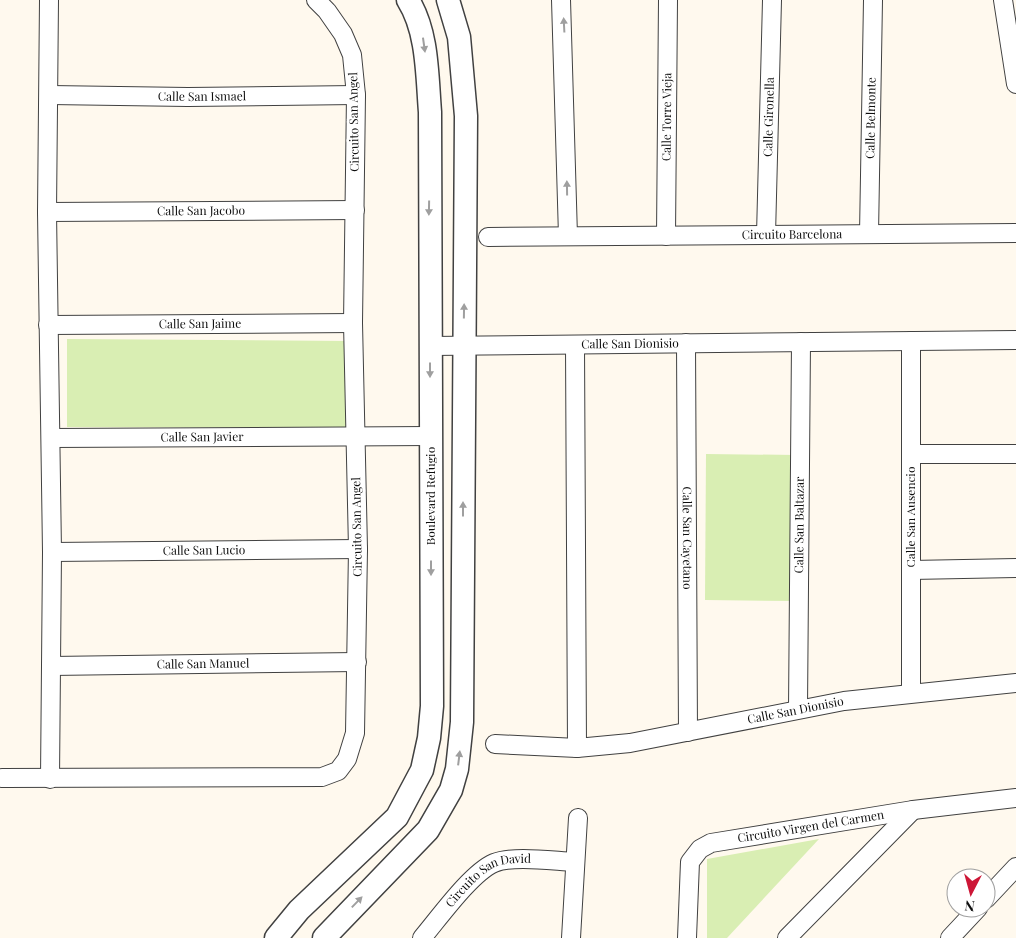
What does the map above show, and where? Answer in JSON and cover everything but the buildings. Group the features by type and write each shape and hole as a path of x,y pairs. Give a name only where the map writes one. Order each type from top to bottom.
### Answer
{"street":[{"path":"49,0 50,95 47,212 52,552 50,779"},
{"name":"Circuito San Angel","path":"2,778 322,777 338,771 347,759 355,733 357,662 358,548 353,323 356,210 356,95 352,55 343,34 327,11 316,0"},
{"name":"Boulevard Refugio","path":"276,938 299,910 398,817 422,770 429,738 432,706 430,112 422,37 414,10 408,0"},
{"path":"324,938 428,830 451,790 457,769 462,722 465,99 459,37 448,0"},
{"path":"562,0 568,236"},
{"name":"Calle Torre Vieja","path":"666,236 668,0"},
{"name":"Calle Gironella","path":"766,235 772,0"},
{"name":"Calle Belmonte","path":"869,234 873,0"},
{"path":"1003,0 1016,84"},
{"name":"Calle San Ismael","path":"50,95 188,97 356,95"},
{"name":"Calle San Jacobo","path":"47,212 356,210"},
{"name":"Circuito Barcelona","path":"488,237 1016,233"},
{"name":"Calle San Jaime","path":"48,325 353,323"},
{"name":"Calle San Dionisio","path":"430,346 1016,340"},
{"name":"Calle San Ausencio","path":"911,341 911,693"},
{"name":"Calle San Baltazar","path":"798,709 801,342"},
{"name":"Calle San Cayetano","path":"686,343 688,732"},
{"name":"Calle San Dionisio","path":"575,345 577,748"},
{"name":"Calle San Javier","path":"51,438 430,436"},
{"path":"911,454 1016,454"},
{"name":"Calle San Lucio","path":"52,552 358,548"},
{"path":"911,570 1016,568"},
{"name":"Calle San Manuel","path":"51,666 357,662"},
{"name":"Calle San Dionisio","path":"495,744 577,748 630,743 798,709 911,693 1016,683"},
{"path":"422,770 451,790"},
{"name":"Circuito Virgen del Carmen","path":"687,938 690,862 700,849 711,843 913,810 1016,798"},
{"path":"787,938 913,810"},
{"path":"571,938 578,818"},
{"name":"Circuito San David","path":"422,938 474,878 495,863 511,860 574,862"},
{"path":"996,888 1016,867"},
{"path":"950,938 969,918"}],"green space":[{"path":"67,339 350,341 349,428 67,427"},
{"path":"706,454 796,455 794,601 705,600"},
{"path":"819,839 727,938 707,938 707,859"}]}
